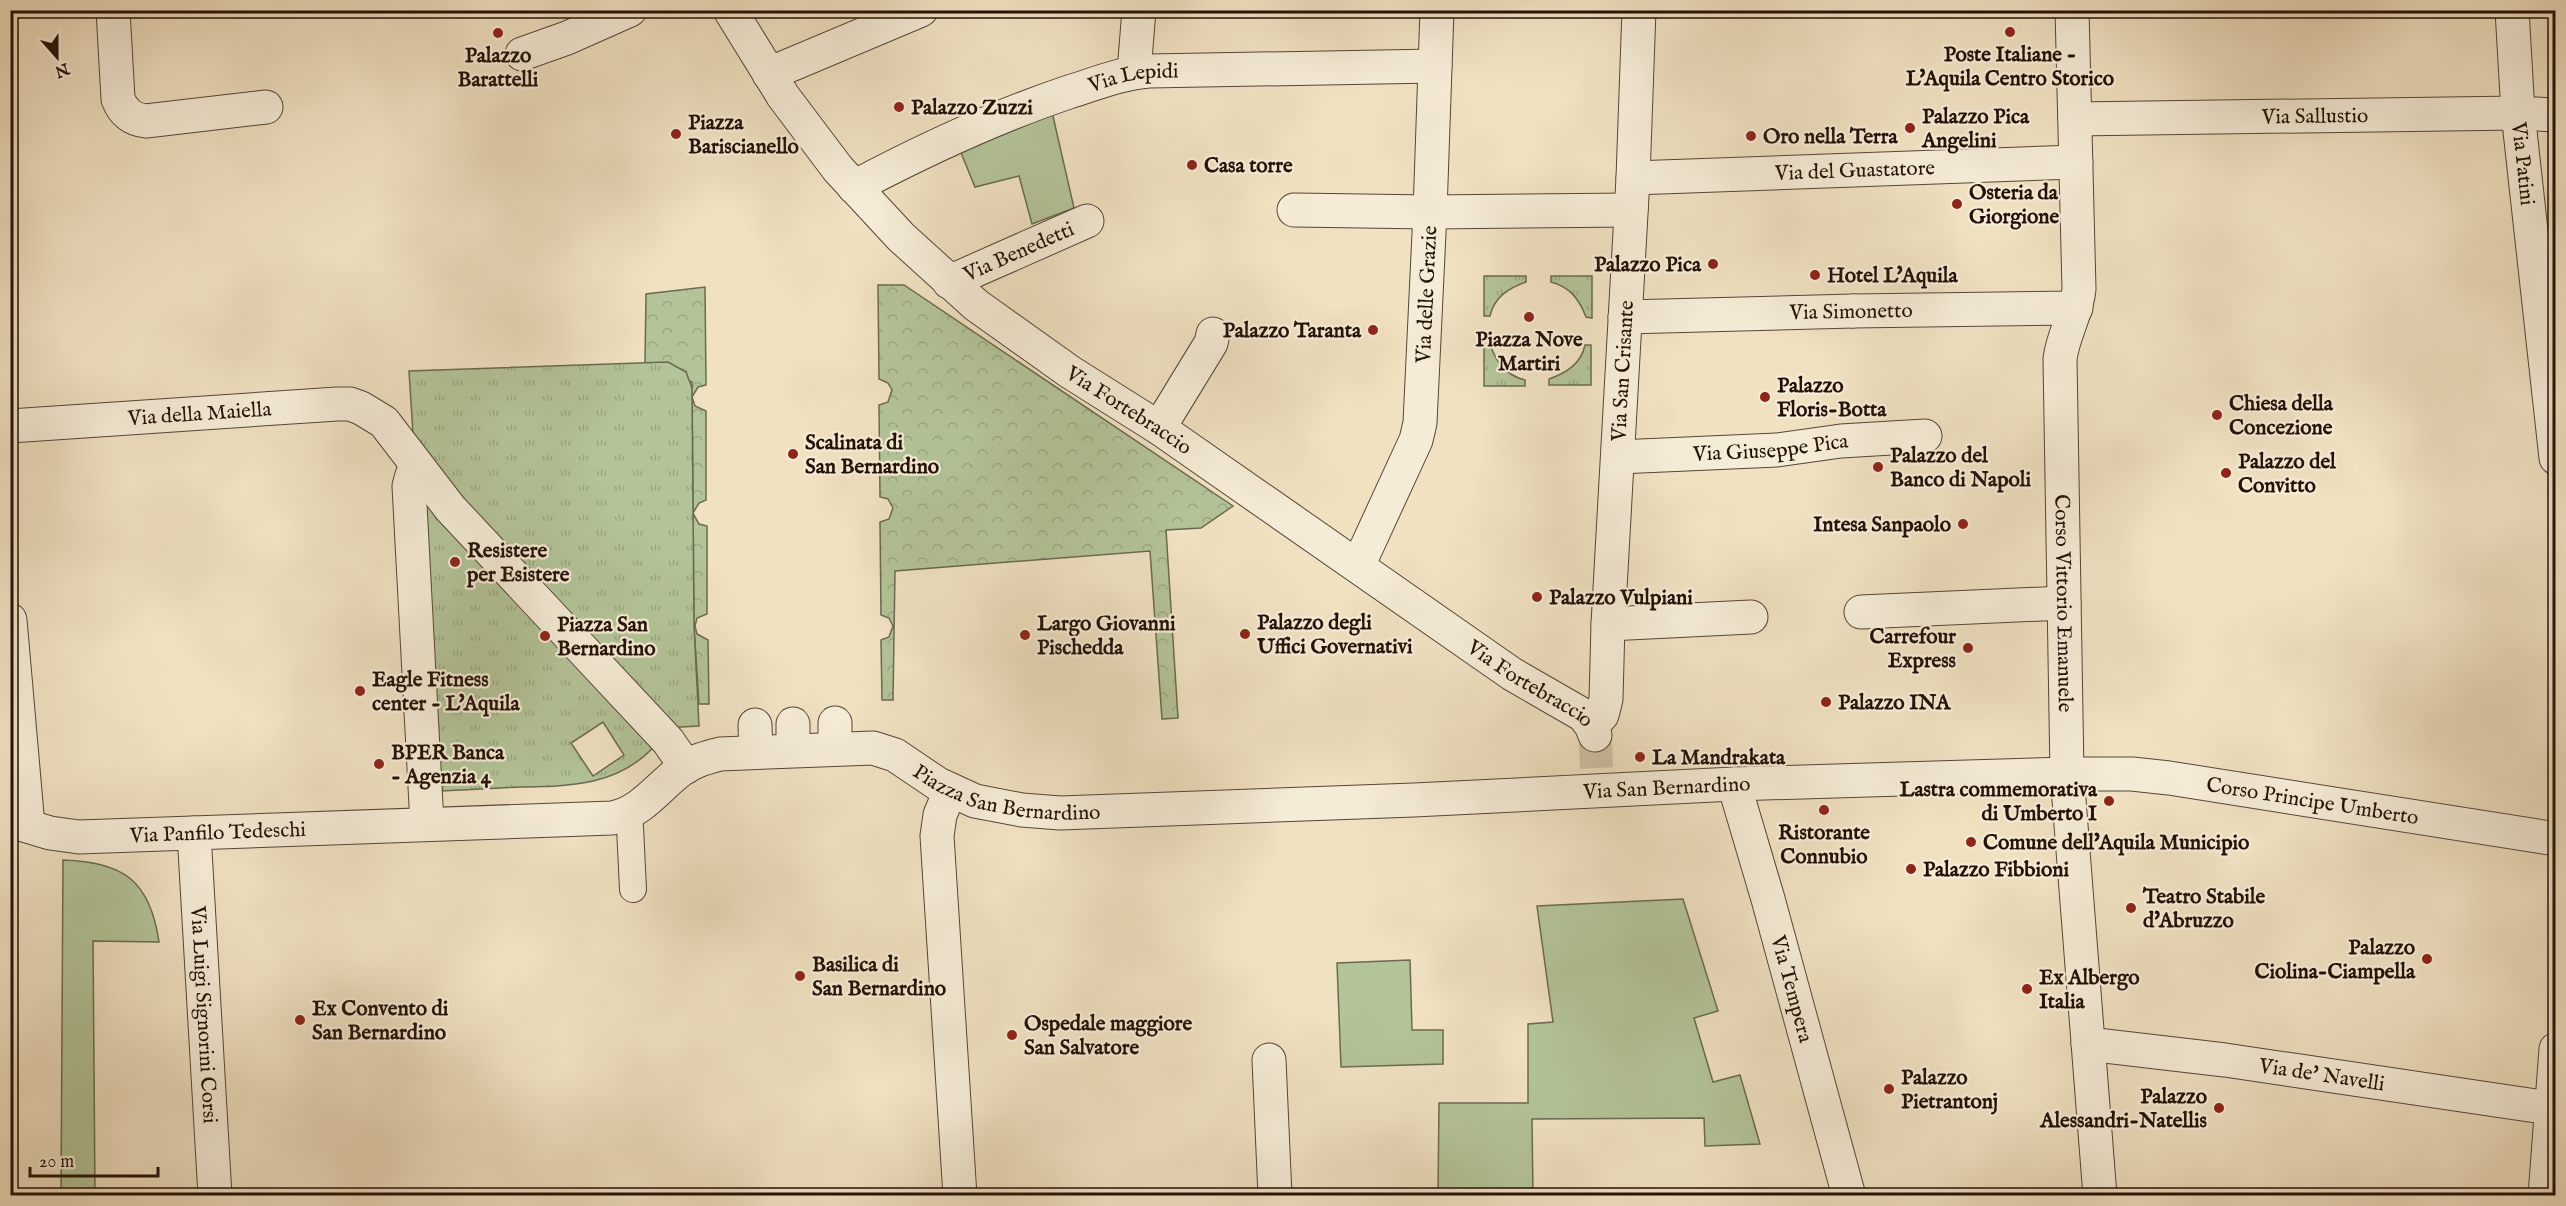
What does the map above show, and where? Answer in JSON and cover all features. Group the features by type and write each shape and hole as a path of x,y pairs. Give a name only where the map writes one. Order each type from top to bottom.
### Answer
{"street":[{"path":"113,10 117,93 128,115 146,121 266,107"},
{"path":"522,54 567,38 630,10"},
{"name":"Via Fortebraccio","path":"730,10 769,74 818,143 854,187 901,237 949,282 985,312 1035,348 1159,428 1512,674 1583,715 1593,730"},
{"path":"769,74 921,10"},
{"path":"1134,72 1139,10"},
{"name":"Via delle Grazie","path":"1358,566 1419,432 1437,10"},
{"name":"Via San Crisante","path":"1593,730 1606,705 1608,624 1632,194 1639,10"},
{"name":"Corso Vittorio Emanuele","path":"2072,10 2079,290 2076,308 2064,338 2060,359 2067,774 2100,1196"},
{"name":"Via Patini","path":"2512,10 2518,112 2556,458"},
{"name":"Via Lepidi","path":"854,187 975,127 1049,99 1134,72 1435,66"},
{"name":"Via Sallustio","path":"2075,119 2518,112 2556,115"},
{"name":"Via del Guastatore","path":"1430,212 1632,194 2076,162"},
{"path":"1294,210 1430,212"},
{"name":"Via Benedetti","path":"949,282 1088,221"},
{"name":"Via Simonetto","path":"1625,317 2076,308"},
{"path":"1159,428 1211,343 1213,334"},
{"name":"Via della Maiella","path":"10,426 350,404 384,422 419,469"},
{"name":"Via Giuseppe Pica","path":"1617,457 1777,450 1851,440 1925,436"},
{"path":"427,824 409,486 412,476 419,469 450,508 668,741 686,767"},
{"path":"1861,612 2064,603"},
{"path":"1608,624 1751,617"},
{"path":"10,620 16,828"},
{"name":"Piazza San Bernardino","path":"427,824 612,818 627,814 639,807 686,767 700,759 720,754 755,738 835,736 887,752 950,791 975,801 1022,810 1094,813 1266,807"},
{"name":"Via San Bernardino","path":"1266,807 1414,811 1597,784 1734,784 2067,774"},
{"name":"Corso Principe Umberto","path":"2067,774 2158,776 2556,838"},
{"name":"Via Tempera","path":"1734,784 1772,910 1849,1196"},
{"path":"950,791 940,814 937,836 960,1196"},
{"name":"Via Panfilo Tedeschi","path":"16,828 70,836 427,824"},
{"name":"Via Luigi Signorini Corsi","path":"195,833 215,1196"},
{"name":"Via de' Navelli","path":"2088,1044 2225,1060 2553,1108"},
{"path":"2544,1196 2553,1108 2556,1048"},
{"path":"1269,1060 1275,1196"}],"lane":[{"path":"627,814 630,827 633,889"}],"green space":[{"path":"1052,112 1074,208 1032,224 1019,176 975,187 959,148"},
{"path":"1484,276 1526,276 1526,282 1503,294 1492,309 1490,316 1484,316"},
{"path":"1551,276 1592,276 1592,318 1586,317 1577,299 1569,291 1551,282"},
{"path":"878,285 904,285 1233,506 1201,528 1166,530 1178,718 1162,719 1150,551 895,571 893,700 882,700 881,640 889,637 893,626 889,618 881,615 880,522 889,519 893,508 888,499 880,497 879,405 888,402 892,390 888,383 879,379"},
{"path":"705,287 706,385 698,387 692,397 692,382 645,363 646,294"},
{"path":"1484,344 1490,344 1502,367 1512,375 1525,380 1525,386 1484,386"},
{"path":"1585,345 1591,345 1591,385 1549,385 1549,379 1567,371 1576,363"},
{"path":"668,362 686,372 692,388 694,626 699,726 664,728 448,494 413,434 409,371"},
{"path":"692,397 695,406 706,411 706,500 699,503 693,513"},
{"path":"422,489 653,748 639,761 624,770 592,781 557,786 438,791","holes":["603,722 624,755 593,776 571,743"]},
{"path":"693,513 699,524 707,526 707,614 697,618 695,626 697,634 708,640 709,704 699,704 694,626"},
{"path":"63,860 102,865 117,870 130,879 149,903 159,942 93,941 95,1195 61,1195"},
{"path":"1683,899 1718,1011 1694,1018 1713,1082 1740,1075 1760,1144 1705,1146 1704,1118 1532,1119 1533,1195 1438,1195 1439,1103 1528,1103 1528,1024 1553,1022 1537,906"},
{"path":"1410,960 1412,1030 1443,1030 1443,1064 1341,1067 1337,963"}],"tunnel":[{"path":"1595,735 1597,777"}],"place":[{"name":"Poste Italiane - L'Aquila Centro Storico","path":"2010,32"},
{"name":"Palazzo Barattelli","path":"498,33"},
{"name":"Palazzo Zuzzi","path":"899,107"},
{"name":"Palazzo Pica Angelini","path":"1910,128"},
{"name":"Piazza Bariscianello","path":"676,134"},
{"name":"Oro nella Terra","path":"1751,136"},
{"name":"Casa torre","path":"1192,165"},
{"name":"Osteria da Giorgione","path":"1957,204"},
{"name":"Palazzo Pica","path":"1713,264"},
{"name":"Hotel L'Aquila","path":"1815,275"},
{"name":"Piazza Nove Martiri","path":"1529,317"},
{"name":"Palazzo Taranta","path":"1373,330"},
{"name":"Palazzo Floris-Botta","path":"1765,397"},
{"name":"Chiesa della Concezione","path":"2217,415"},
{"name":"Scalinata di San Bernardino","path":"793,454"},
{"name":"Palazzo del Banco di Napoli","path":"1878,467"},
{"name":"Palazzo del Convitto","path":"2226,473"},
{"name":"Intesa Sanpaolo","path":"1963,524"},
{"name":"Resistere per Esistere","path":"455,562"},
{"name":"Palazzo Vulpiani","path":"1537,597"},
{"name":"Palazzo degli Uffici Governativi","path":"1245,634"},
{"name":"Largo Giovanni Pischedda","path":"1025,635"},
{"name":"Piazza San Bernardino","path":"545,636"},
{"name":"Carrefour Express","path":"1968,648"},
{"name":"Eagle Fitness center - L'Aquila","path":"360,691"},
{"name":"Palazzo INA","path":"1826,702"},
{"name":"La Mandrakata","path":"1640,757"},
{"name":"BPER Banca - Agenzia 4","path":"379,764"},
{"name":"Lastra commemorativa di Umberto I","path":"2109,801"},
{"name":"Ristorante Connubio","path":"1824,810"},
{"name":"Comune dell'Aquila Municipio","path":"1971,842"},
{"name":"Palazzo Fibbioni","path":"1911,869"},
{"name":"Teatro Stabile d'Abruzzo","path":"2131,908"},
{"name":"Palazzo Ciolina-Ciampella","path":"2427,959"},
{"name":"Basilica di San Bernardino","path":"800,976"},
{"name":"Ex Albergo Italia","path":"2027,989"},
{"name":"Ex Convento di San Bernardino","path":"300,1020"},
{"name":"Ospedale maggiore San Salvatore","path":"1012,1035"},
{"name":"Palazzo Pietrantonj","path":"1889,1089"},
{"name":"Palazzo Alessandri-Natellis","path":"2219,1108"}]}
